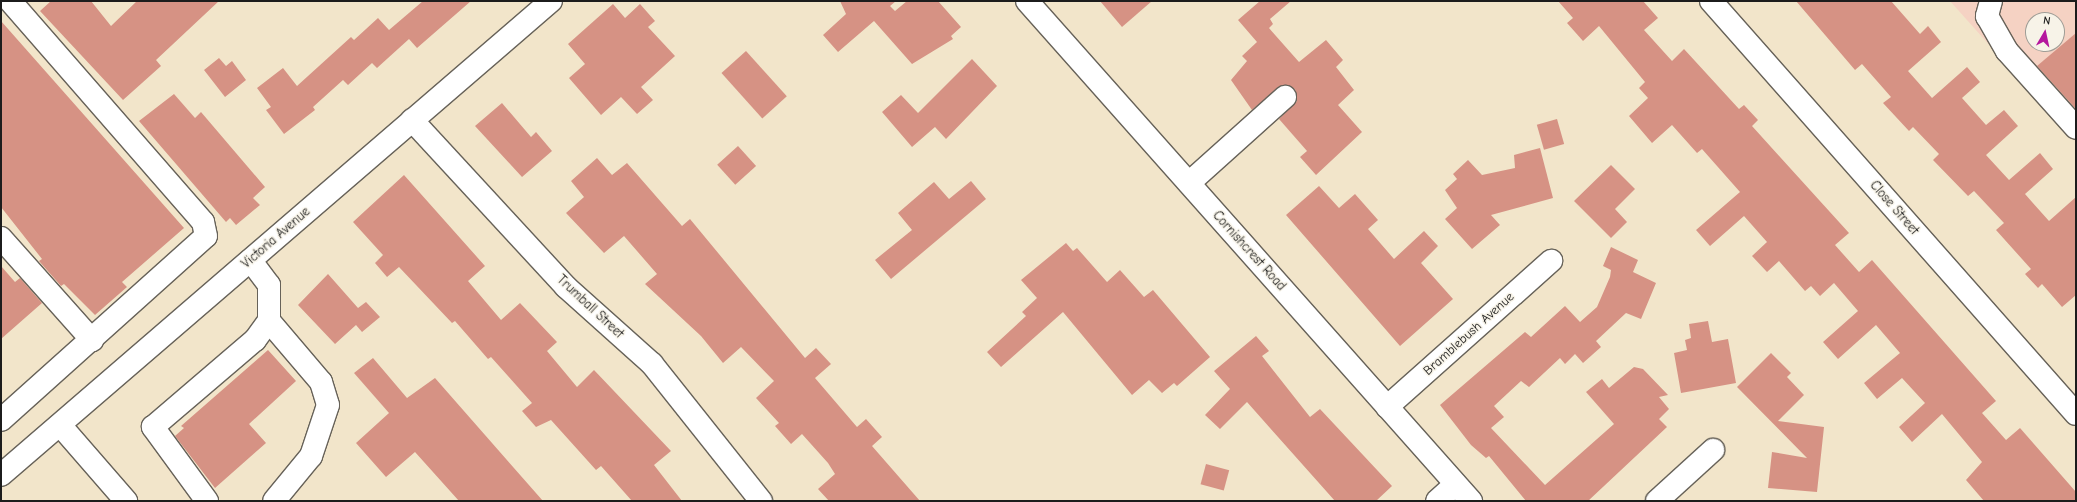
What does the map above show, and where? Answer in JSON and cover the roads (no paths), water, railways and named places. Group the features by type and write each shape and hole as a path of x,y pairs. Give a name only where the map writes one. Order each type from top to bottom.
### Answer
{"street":[{"path":"1,420 194,250 206,236 203,222 10,1"},
{"name":"Cornishcrest Road","path":"1027,1 1471,501"},
{"name":"Close Street","path":"1712,1 2076,414"},
{"path":"1991,1 1987,16 2007,51 2076,128"},
{"name":"Victoria Avenue","path":"1,474 60,425 412,120 539,5"},
{"path":"1189,183 1285,97"},
{"name":"Trumball Street","path":"412,120 566,287 652,364 762,501"},
{"path":"1,238 92,340"},
{"path":"207,501 153,427 255,340 269,321 269,285 250,260"},
{"name":"Bramblebush Avenue","path":"1387,407 1551,261"},
{"path":"269,321 321,382 328,405 311,456 274,501"},
{"path":"60,425 126,501"},
{"path":"1657,501 1713,450"},
{"path":"1437,501 1456,484"}]}
